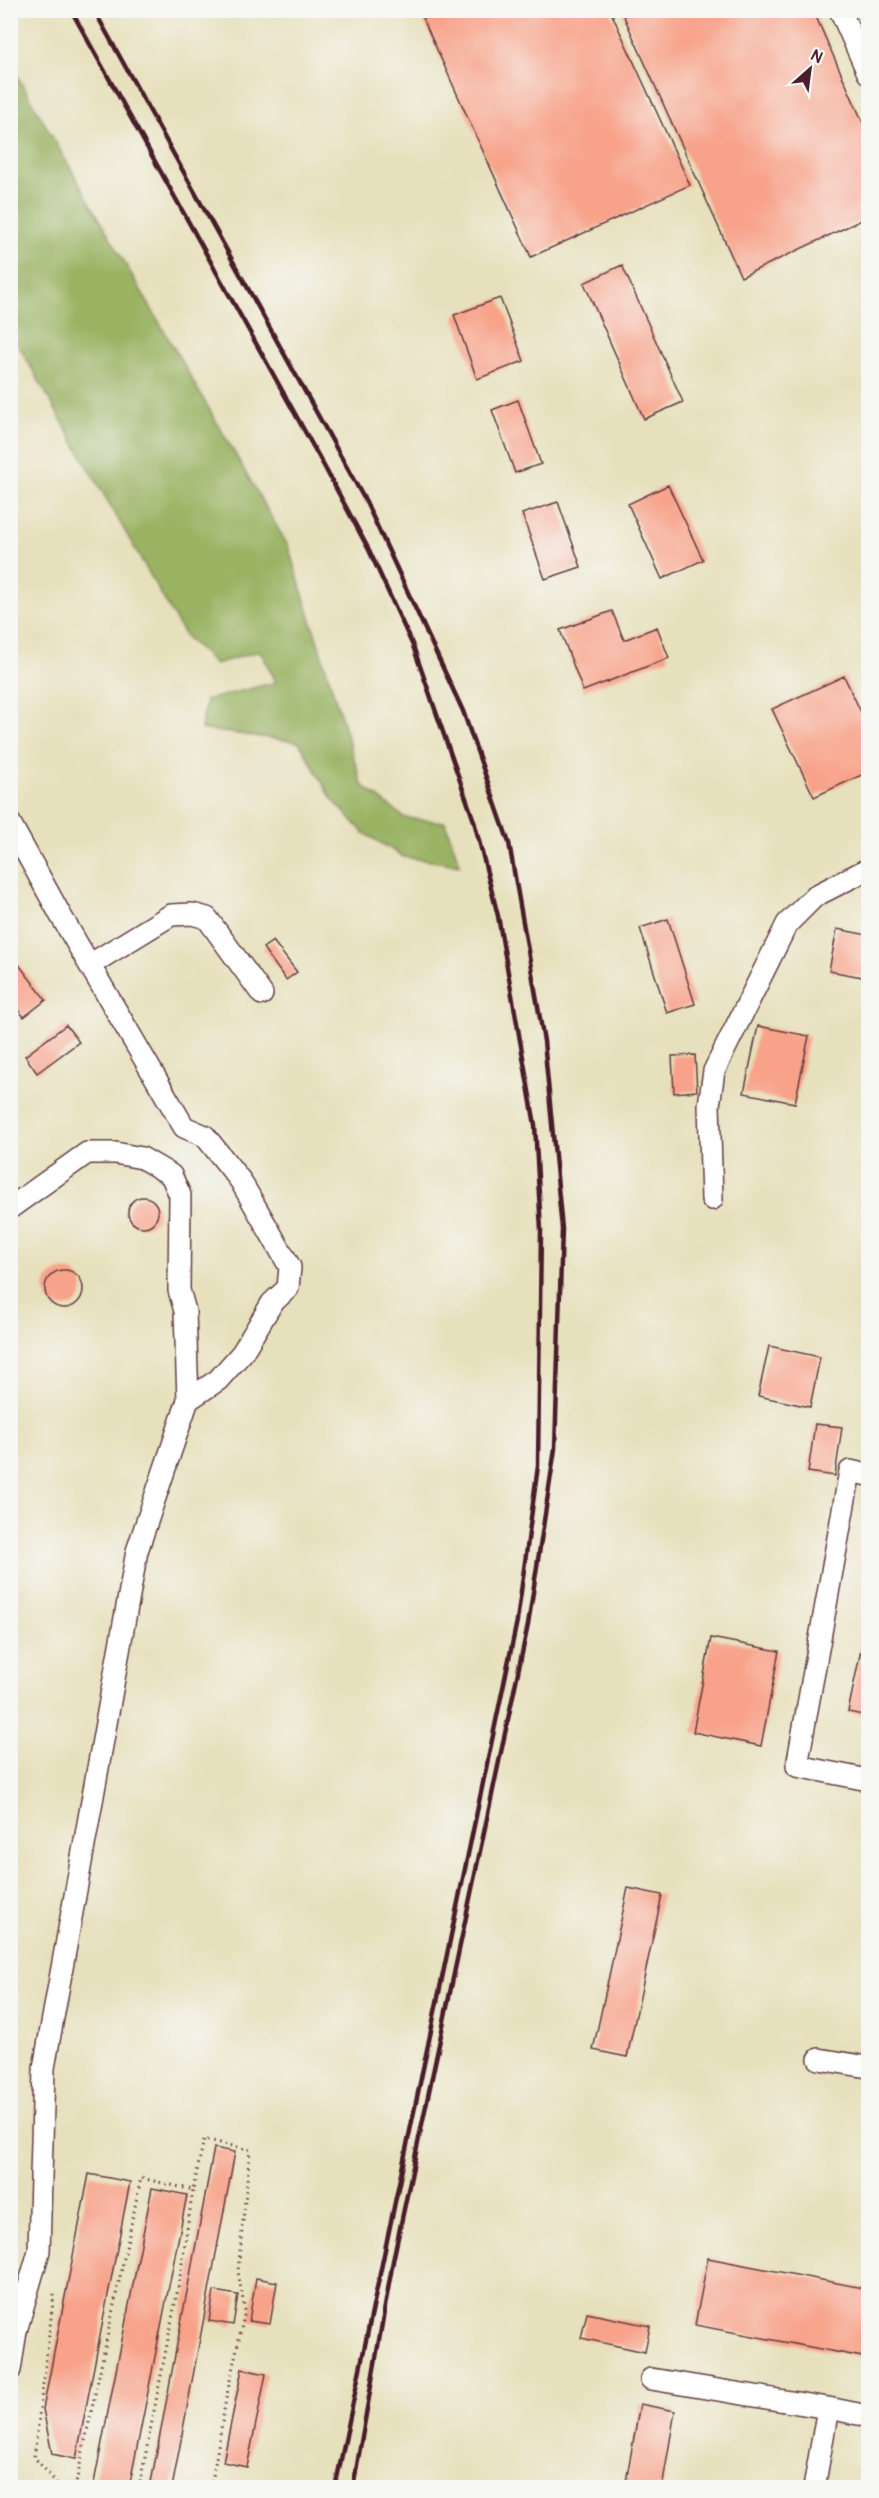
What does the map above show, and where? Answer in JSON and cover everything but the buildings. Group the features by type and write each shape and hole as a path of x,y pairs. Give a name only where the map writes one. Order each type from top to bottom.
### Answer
{"lane":[{"path":"840,10 868,73"},
{"path":"10,823 61,916 184,1126 205,1136 240,1180 290,1267 288,1288 272,1304 242,1353 218,1380 188,1400"},
{"path":"712,1199 709,1105 714,1071 787,924 815,896 868,869"},
{"path":"91,964 171,915 192,914 207,918 262,994"},
{"path":"10,1208 87,1153 115,1153 142,1158 171,1175 180,1195 179,1290 185,1311 188,1400 137,1551 44,2068 39,2251 16,2331 10,2370"},
{"path":"868,1475 850,1471 796,1767 868,1780"},
{"path":"819,2059 868,2067"},
{"path":"651,2379 868,2416"},
{"path":"814,2487 828,2408"}],"path":[{"path":"140,2487 204,2139 250,2150 238,2272 245,2311 226,2399 211,2487"},
{"path":"75,2487 141,2178 194,2188"},
{"path":"54,2294 34,2457 61,2487"}],"green space":[{"path":"11,65 288,546 362,785 405,818 445,822 460,865 404,857 364,833 332,799 299,742 201,729 206,700 276,682 260,651 215,664 185,636 11,332"}],"railway":[{"path":"71,10 324,466 369,550 413,646 474,821 498,916 535,1125 541,1230 538,1466 517,1621 335,2488"},
{"path":"94,10 366,502 463,711 509,843 544,1041 562,1229 555,1449 528,1625 393,2261 353,2488"}]}
